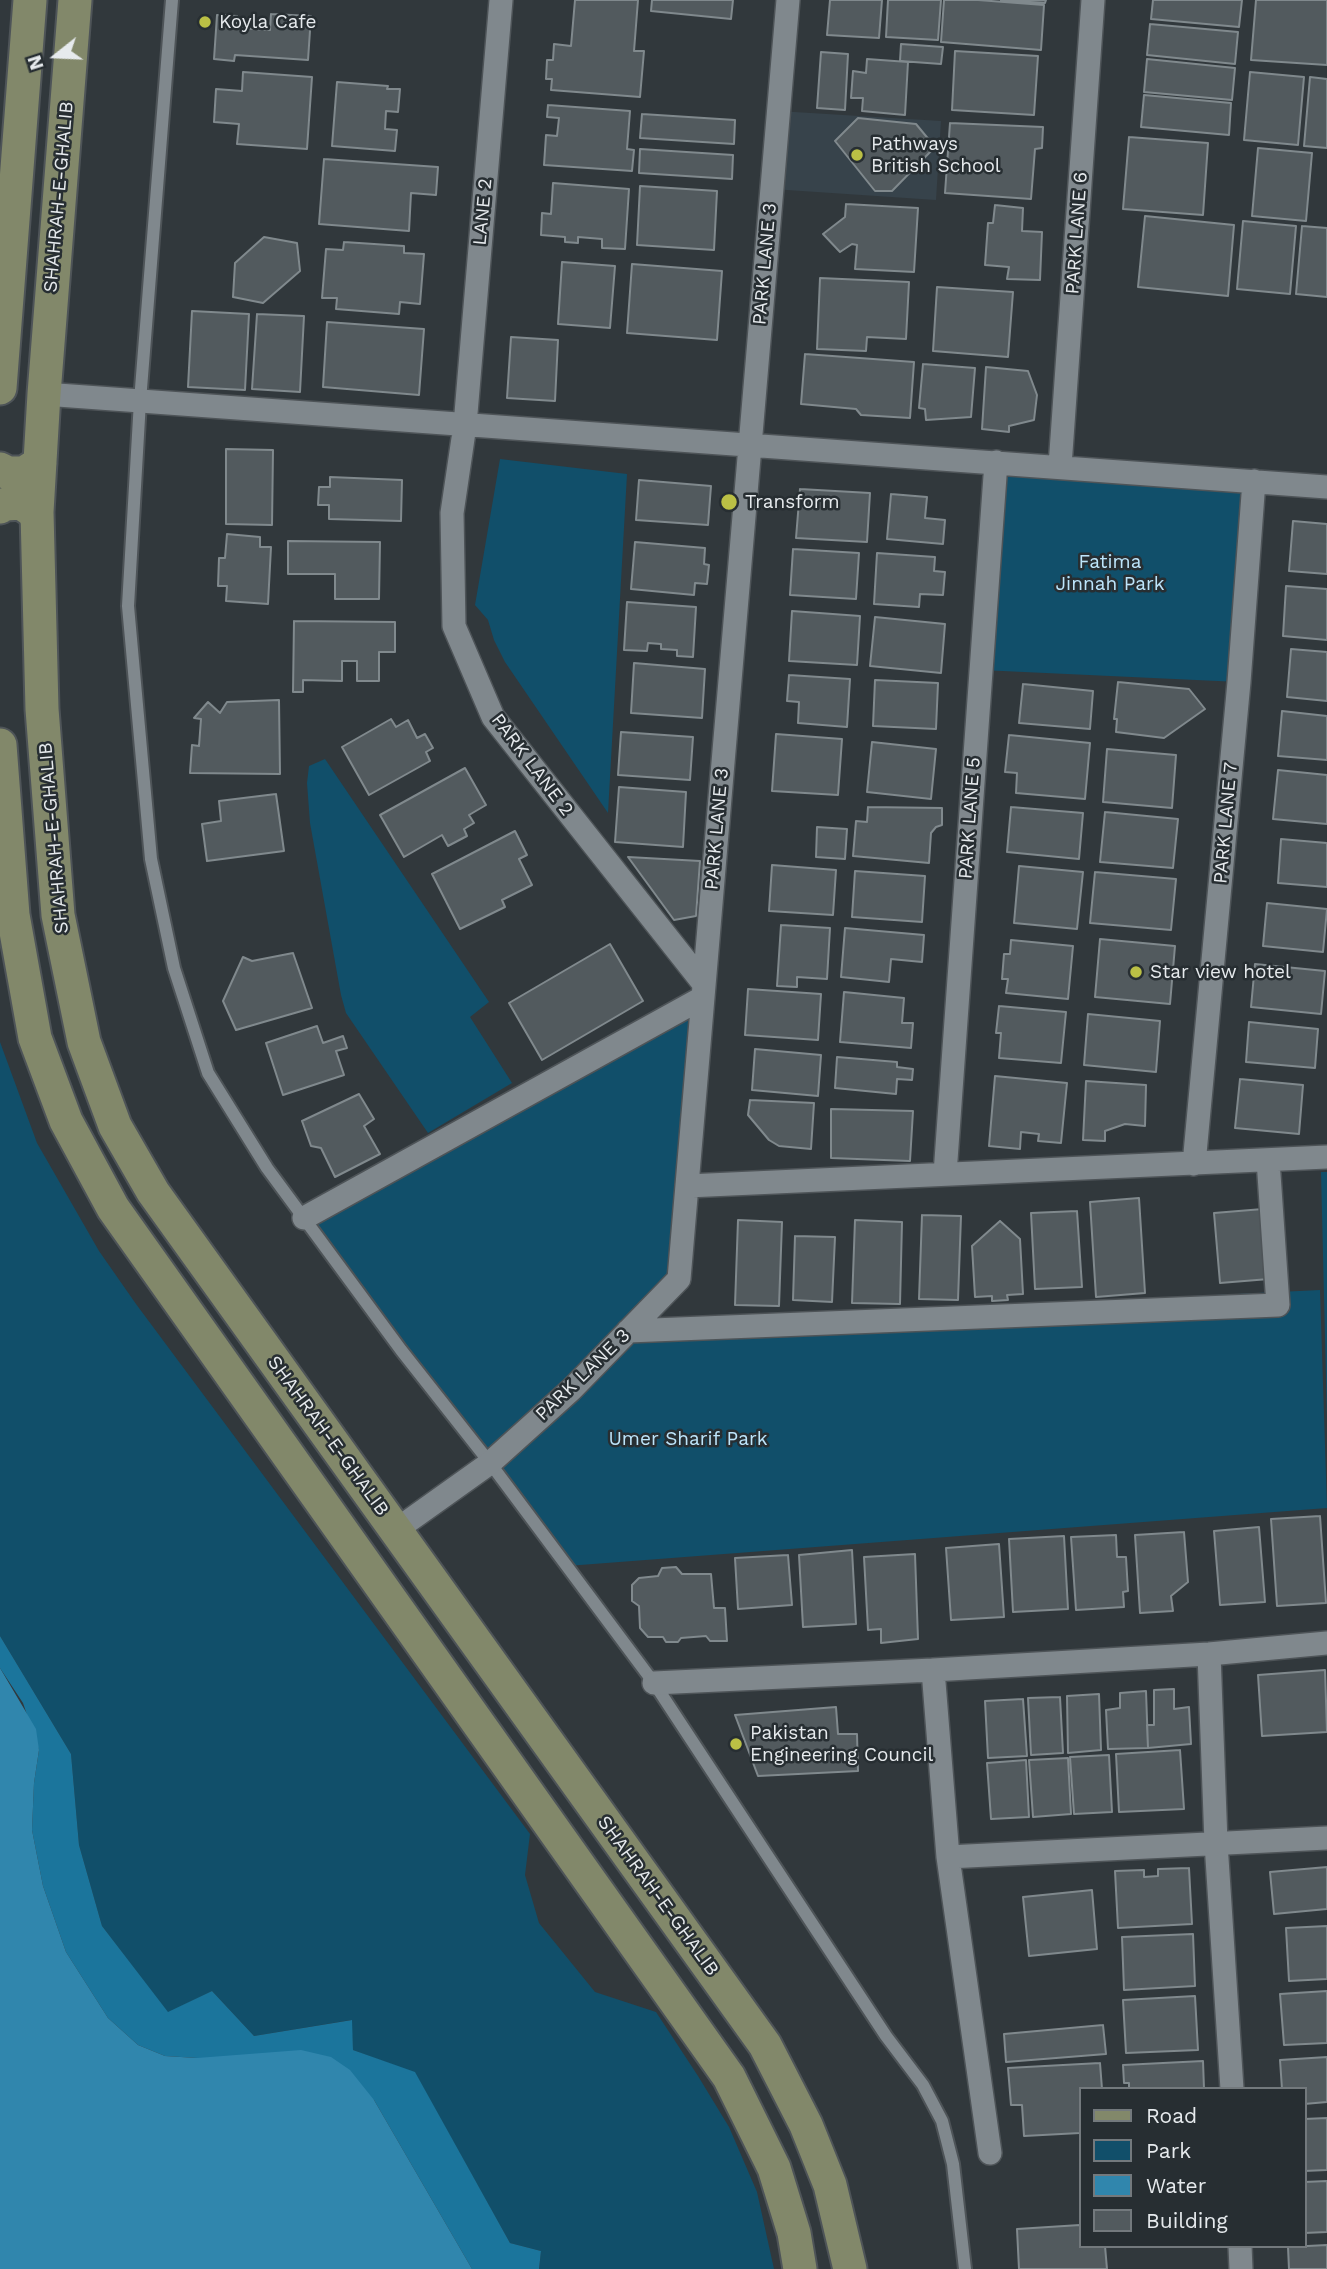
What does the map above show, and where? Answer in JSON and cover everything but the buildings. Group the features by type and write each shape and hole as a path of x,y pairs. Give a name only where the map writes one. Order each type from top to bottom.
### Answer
{"main road":[{"path":"0,388 30,0"},
{"name":"SHAHRAH-E-GHALIB","path":"75,0 44,394 37,520 42,709 58,915 84,1042 115,1126 153,1192 765,2045 806,2125 830,2185 850,2269"},
{"path":"0,469 8,473 24,473 40,463"},
{"path":"0,507 6,503 21,503 34,512 37,520"},
{"path":"0,745 13,915 35,1038 66,1121 113,1208 729,2077 774,2168 794,2233 800,2269"}],"street":[{"name":"LANE 2","path":"465,425 501,0"},
{"name":"PARK LANE 3","path":"396,1530 490,1463 571,1390 679,1279 788,0"},
{"name":"PARK LANE 6","path":"1060,466 1093,0"},
{"path":"44,394 1327,487"},
{"name":"PARK LANE 2","path":"465,425 452,513 454,626 493,717 703,991"},
{"name":"PARK LANE 5","path":"945,1174 996,462"},
{"name":"PARK LANE 7","path":"1194,1164 1239,682 1254,481"},
{"path":"304,1219 703,991"},
{"path":"687,1186 1327,1157"},
{"path":"628,1331 1278,1305 1268,1160"},
{"path":"654,1683 933,1671 1209,1654 1327,1643"},
{"path":"1209,1654 1216,1843 1232,2087"},
{"path":"933,1671 948,1857 990,2152"},
{"path":"948,1857 1327,1838"},
{"path":"1240,2248 1241,2269"}],"lane":[{"path":"172,0 140,401 128,606 151,859 174,968 208,1073 267,1168 304,1219 654,1683 886,2036 923,2085 942,2121 953,2164 965,2269"}],"shaded area":[{"name":"Pathways British School","path":"778,111 941,121 936,200 772,189"},
{"path":"0,1636 71,1754 79,1845 102,1926 168,2012 212,1991 254,2036 352,2020 353,2050 415,2072 510,2243 541,2251 539,2269 472,2269 374,2100 197,2058 165,2056 138,2045 108,2018 66,1952 43,1886 32,1830 34,1783 39,1750 23,1703 0,1668"}],"green space":[{"path":"500,459 627,474 608,813 505,662 488,620 475,605"},
{"name":"Fatima Jinnah Park","path":"996,462 1254,481 1239,682 981,670"},
{"path":"325,759 489,1002 470,1017 512,1083 428,1133 346,1013 341,995 310,823 307,783 309,766"},
{"name":"Umer Sharif Park","path":"702,1006 679,1279 637,1323 1320,1290 1327,1508 567,1566 309,1226"},
{"path":"0,1042 37,1143 99,1251 530,1834 525,1875 539,1923 595,1992 656,2012 698,2076 729,2127 757,2192 774,2269 539,2269 541,2251 510,2243 415,2073 353,2050 351,2020 254,2036 212,1991 168,2013 102,1926 79,1845 71,1754 0,1636"},
{"path":"1321,1172 1327,1172 1327,1421"}],"water":[{"path":"0,1668 36,1729 39,1750 34,1783 32,1830 43,1886 66,1952 108,2018 138,2045 165,2056 197,2058 301,2050 331,2057 350,2070 374,2100 472,2269 0,2269"}],"place":[{"name":"Koyla Cafe","path":"205,22"},
{"name":"Pathways British School","path":"857,155"},
{"name":"Transform","path":"729,502"},
{"name":"Star view hotel","path":"1136,972"},
{"name":"Pakistan Engineering Council","path":"736,1744"}]}
